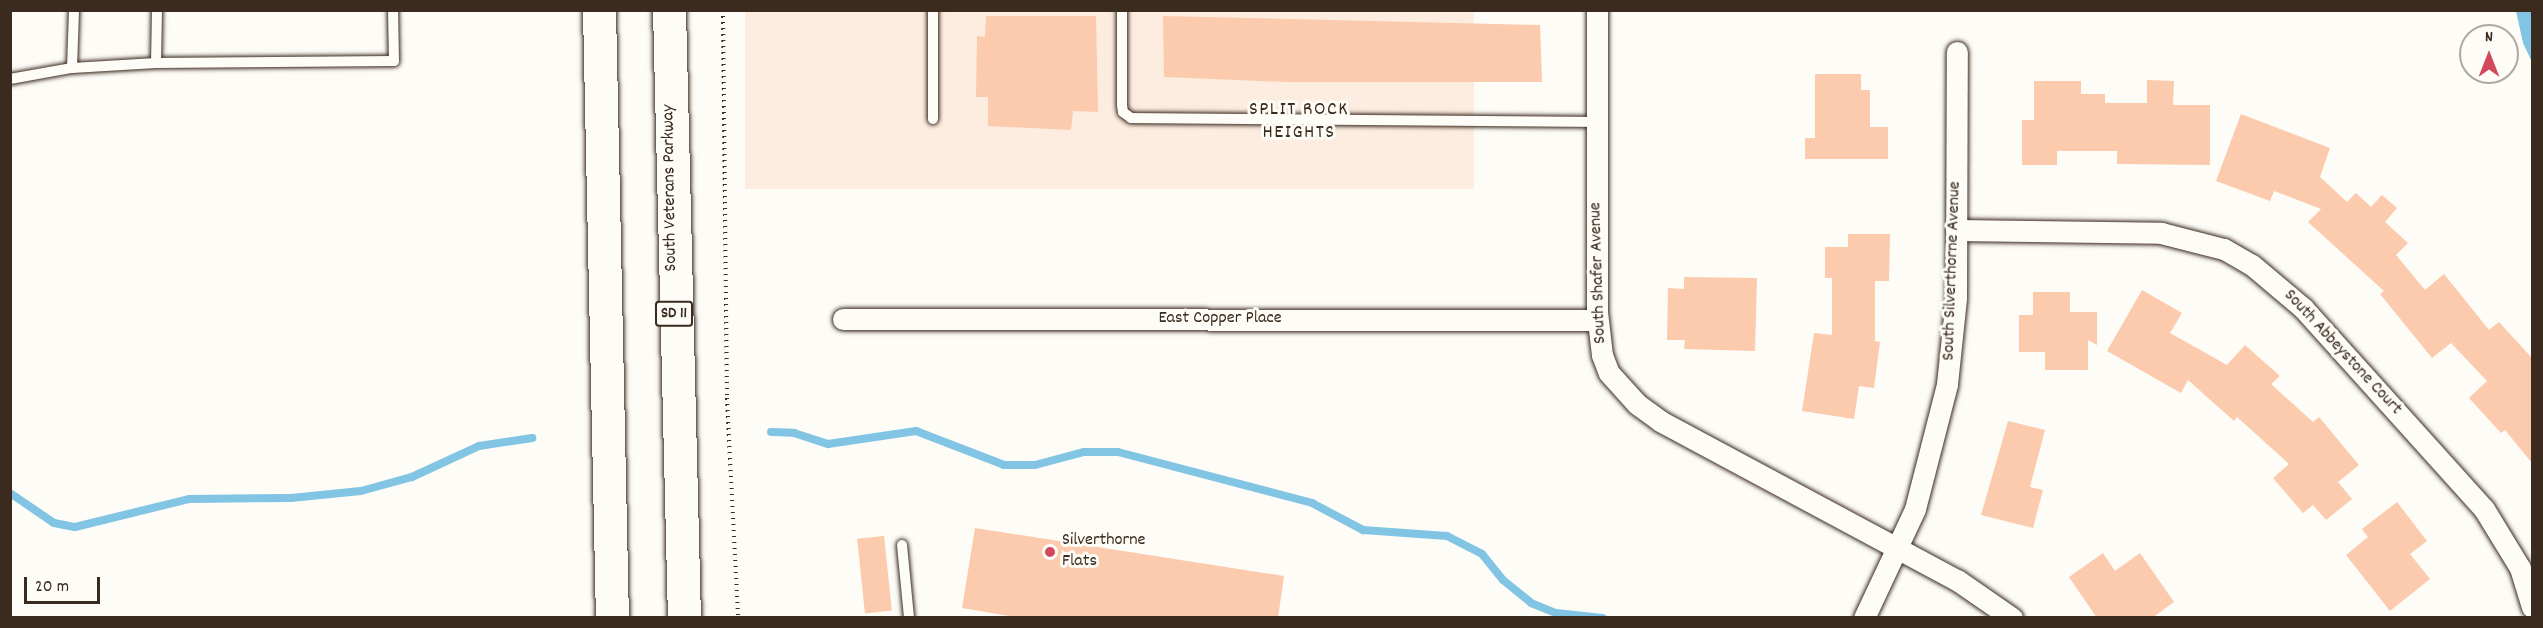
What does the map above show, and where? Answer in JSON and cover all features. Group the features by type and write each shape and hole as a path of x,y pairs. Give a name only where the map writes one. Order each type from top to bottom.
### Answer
{"highway":[{"path":"599,10 612,618"},
{"name":"South Veterans Parkway","path":"669,10 684,618"}],"street":[{"name":"South Shafer Avenue","path":"1597,10 1597,320 1602,355 1609,374 1637,404 1660,421 1898,550"},
{"name":"South Silverthorne Avenue","path":"1864,618 1898,550 1929,466 1947,384 1956,298 1957,52"},
{"name":"South Abbeystone Court","path":"1956,230 2161,232 2224,249 2252,265 2303,308 2484,509 2520,568 2532,607"},
{"name":"East Copper Place","path":"843,319 1597,320"},
{"path":"1898,550 1957,580 2012,618"}],"lane":[{"path":"72,68 74,10"},
{"path":"156,63 157,10"},
{"path":"10,79 72,68 156,63 394,61 393,10"},
{"path":"933,10 933,119"},
{"path":"1122,10 1122,105 1131,118 1597,122"},
{"path":"902,545 909,618"}],"path":[{"path":"723,10 727,398 738,618"}],"shaded area":[{"path":"745,11 1474,11 1474,189 745,189"}],"water":[{"path":"2516,11 2532,11 2532,62 2523,43"}],"building":[{"path":"986,16 1096,16 1098,112 1073,111 1071,130 988,126 988,97 976,97 977,36 985,37"},
{"path":"1163,16 1540,25 1542,82 1286,82 1164,77"},
{"path":"1815,74 1861,74 1861,90 1870,90 1870,127 1888,127 1888,159 1805,159 1805,138 1815,138"},
{"path":"2147,80 2174,81 2173,105 2210,105 2210,165 2117,164 2117,151 2057,151 2057,165 2022,165 2022,120 2034,120 2034,81 2081,81 2081,94 2105,94 2105,103 2147,103"},
{"path":"2241,114 2330,148 2320,177 2347,202 2356,193 2371,207 2382,195 2397,208 2385,222 2408,243 2396,255 2425,290 2444,274 2489,330 2499,322 2532,358 2532,463 2505,430 2501,433 2469,398 2487,381 2451,343 2432,358 2380,294 2384,291 2308,222 2321,209 2274,191 2270,201 2216,181"},
{"path":"1848,234 1890,234 1889,281 1875,281 1875,341 1880,342 1874,388 1859,386 1854,419 1802,411 1814,333 1832,335 1832,278 1825,278 1825,247 1848,247"},
{"path":"1684,277 1757,278 1755,351 1684,349 1685,340 1667,340 1668,288 1684,289"},
{"path":"2142,290 2182,313 2170,333 2227,365 2245,345 2280,376 2271,384 2313,422 2319,417 2359,465 2338,482 2352,499 2326,520 2313,505 2303,513 2273,478 2289,464 2237,417 2234,421 2188,380 2181,393 2107,351"},
{"path":"2033,292 2070,292 2070,312 2097,312 2097,345 2088,340 2088,370 2045,370 2045,352 2019,352 2019,315 2033,315"},
{"path":"2008,421 2045,430 2030,487 2043,490 2033,528 1981,515"},
{"path":"2397,502 2427,541 2410,554 2430,579 2390,611 2346,555 2368,537 2362,529"},
{"name":"Silverthorne Flats","path":"975,528 1284,576 1278,618 1021,618 962,608"},
{"path":"884,536 892,611 865,613 857,539"},
{"path":"2103,553 2115,571 2140,553 2174,602 2152,618 2097,618 2069,577"}],"waterway":[{"path":"771,432 794,433 828,444 916,431 1004,465 1035,465 1084,452 1118,452 1312,503 1363,530 1447,536 1482,554 1503,580 1531,603 1556,613 1603,618"},
{"path":"10,493 54,523 75,527 189,499 291,498 361,491 412,477 479,446 532,438"}],"place":[{"name":"Silverthorne Flats","path":"1050,552"}],"district":[{"name":"SPLIT ROCK HEIGHTS","path":"1299,122"}]}
